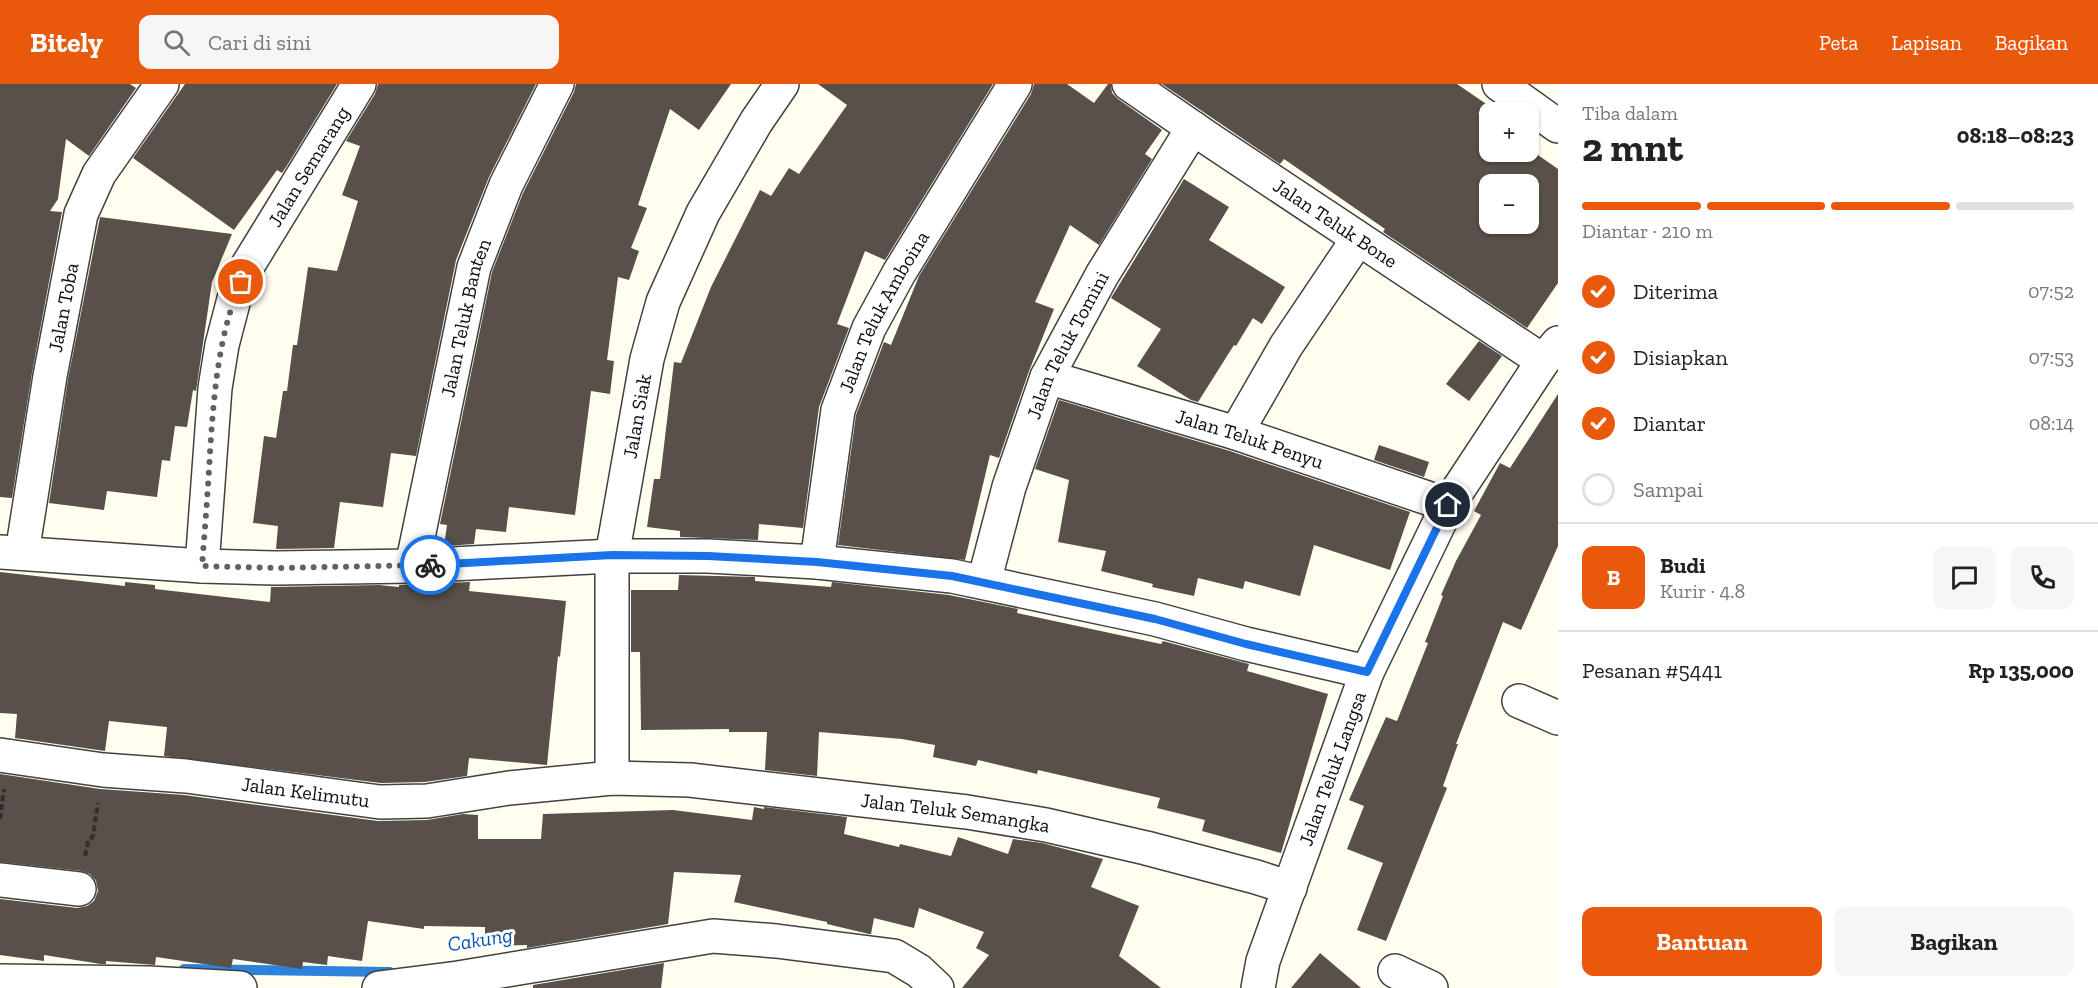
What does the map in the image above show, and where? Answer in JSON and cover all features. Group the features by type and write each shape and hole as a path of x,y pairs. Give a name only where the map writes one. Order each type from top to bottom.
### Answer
{"street":[{"name":"Jalan Toba","path":"11,553 50,376 81,214 99,174 162,84"},
{"name":"Jalan Semarang","path":"202,566 214,388 234,298 248,265 359,84"},
{"name":"Jalan Teluk Banten","path":"412,566 474,267 506,186 557,84"},
{"name":"Jalan Siak","path":"612,778 612,555 647,360 663,302 703,213 756,122 782,84"},
{"name":"Jalan Teluk Amboina","path":"817,562 838,410 869,328 899,273 1015,84"},
{"name":"Jalan Teluk Bone","path":"1129,84 1358,239 1550,352"},
{"path":"1498,84 1558,126"},
{"name":"Jalan Teluk Tomini","path":"984,582 1009,487 1047,377 1102,275 1193,128"},
{"path":"1236,433 1286,346 1358,239"},
{"name":"Jalan Teluk Langsa","path":"1258,988 1263,961 1367,672 1448,505 1550,352"},
{"name":"Jalan Teluk Penyu","path":"1047,377 1236,433 1448,505"},
{"path":"11,553 202,566 276,568 412,566 612,555 708,556 817,562 952,576 984,582 1155,619 1246,644 1367,672"},
{"path":"1519,701 1558,718"},
{"name":"Jalan Kelimutu","path":"0,755 103,770 186,776 380,801 427,801 509,788 612,778"},
{"name":"Jalan Teluk Semangka","path":"612,778 690,780 978,814 1046,825 1146,848 1290,888"},
{"path":"0,879 79,889"},
{"path":"379,988 458,978 713,936 776,941 894,956 919,971 937,988"},
{"path":"1395,971 1431,988"},
{"path":"0,981 148,983 240,988"}],"path":[{"path":"79,889 88,842 93,836 103,770"}],"building":[{"path":"0,84 130,84 136,88 89,156 66,139 58,199 50,211 62,212 32,373 12,498 0,497"},
{"path":"185,84 337,84 282,173 277,170 234,230 133,158"},
{"path":"378,84 536,84 489,177 456,260 416,456 391,453 383,507 340,502 334,548 276,549 278,526 253,523 264,436 276,438 283,391 287,391 293,345 297,345 308,267 337,271 358,201 342,195 360,146 346,141 375,94"},
{"path":"576,84 731,84 699,130 670,109 638,205 647,208 631,248 639,251 629,280 618,277 607,360 614,361 610,394 591,391 575,515 509,507 506,532 476,529 474,544 444,546 447,525 440,524 492,272 523,193"},
{"path":"818,84 993,84 885,260 865,251 837,324 849,328 819,407 803,528 759,524 758,540 680,537 680,531 647,527 654,479 660,479 674,362 681,363 711,287 760,190 771,196 789,168 799,174 847,105"},
{"path":"1034,84 1067,84 1094,103 1108,84 1111,84 1112,93 1118,99 1162,130 1145,154 1152,159 1099,245 1070,225 1035,302 1054,309 1029,371 999,458 990,455 965,560 838,545 856,415 884,342 891,345 919,276 1031,94"},
{"path":"1162,84 1457,84 1483,102 1479,102 1478,112 1479,162 1539,162 1539,156 1558,169 1558,283 1527,328 1383,232 1385,229 1284,159 1280,164"},
{"path":"1184,179 1229,207 1209,240 1285,287 1262,324 1253,318 1198,402 1191,400 1137,366 1161,329 1111,298"},
{"path":"100,217 232,234 212,282 196,391 193,390 187,427 175,426 170,461 162,460 157,497 107,491 104,510 49,503 68,379"},
{"path":"1479,341 1502,356 1469,401 1446,384"},
{"path":"1558,394 1558,546 1521,630 1503,622 1456,744 1458,744 1443,786 1447,788 1386,941 1357,930 1383,863 1347,849 1364,806 1349,800 1386,717 1397,721 1428,643 1425,642 1443,596 1441,595 1481,515 1474,511 1500,463 1510,468"},
{"path":"1059,400 1230,451 1410,512 1390,570 1314,545 1300,596 1245,581 1243,589 1198,578 1194,596 1152,587 1153,584 1101,571 1106,551 1058,542 1069,480 1035,469"},
{"path":"1379,445 1429,462 1424,477 1374,460"},
{"path":"0,572 125,586 125,582 155,585 155,589 270,602 271,587 379,585 399,587 399,585 470,582 469,591 566,601 547,765 469,758 467,776 425,782 381,783 164,756 167,727 109,721 105,751 15,738 17,714 0,713"},
{"path":"679,575 755,577 755,581 831,587 832,582 949,595 1018,609 1017,613 1161,644 1163,641 1249,664 1247,671 1328,694 1281,853 1202,831 1205,820 1157,808 1160,798 1038,770 1037,774 978,760 976,766 933,757 935,745 902,739 819,732 817,776 765,770 767,732 729,732 729,729 641,730 640,652 631,652 631,590 678,590"},
{"path":"0,774 100,789 184,795 378,821 427,820 463,814 478,815 478,839 541,839 543,814 673,810 752,820 754,807 764,809 764,807 847,817 844,834 951,856 958,837 1008,854 1013,839 1042,843 1103,859 1091,887 1139,906 1119,956 1161,988 962,988 989,955 976,948 984,932 919,908 914,928 874,918 871,934 869,934 827,924 827,922 734,902 741,875 674,872 668,924 527,948 527,945 485,946 485,927 424,926 424,929 368,921 362,961 328,956 327,965 303,962 302,969 233,959 231,968 156,957 155,965 106,961 106,964 101,964 44,955 44,961 0,955 0,899 77,908 87,906 94,901 98,891 96,881 90,874 82,871 0,862"},
{"path":"1320,953 1361,988 1291,988"},
{"path":"664,963 661,988 533,988 533,985"}],"waterway":[{"name":"Cakung","path":"184,969 390,972"}],"way so far":[{"path":"241,282 234,298 222,345 214,388 202,566 276,568 430,565"}],"route":[{"path":"430,565 612,555 708,556 817,562 952,576 1155,619 1246,644 1367,672 1448,505"}]}
